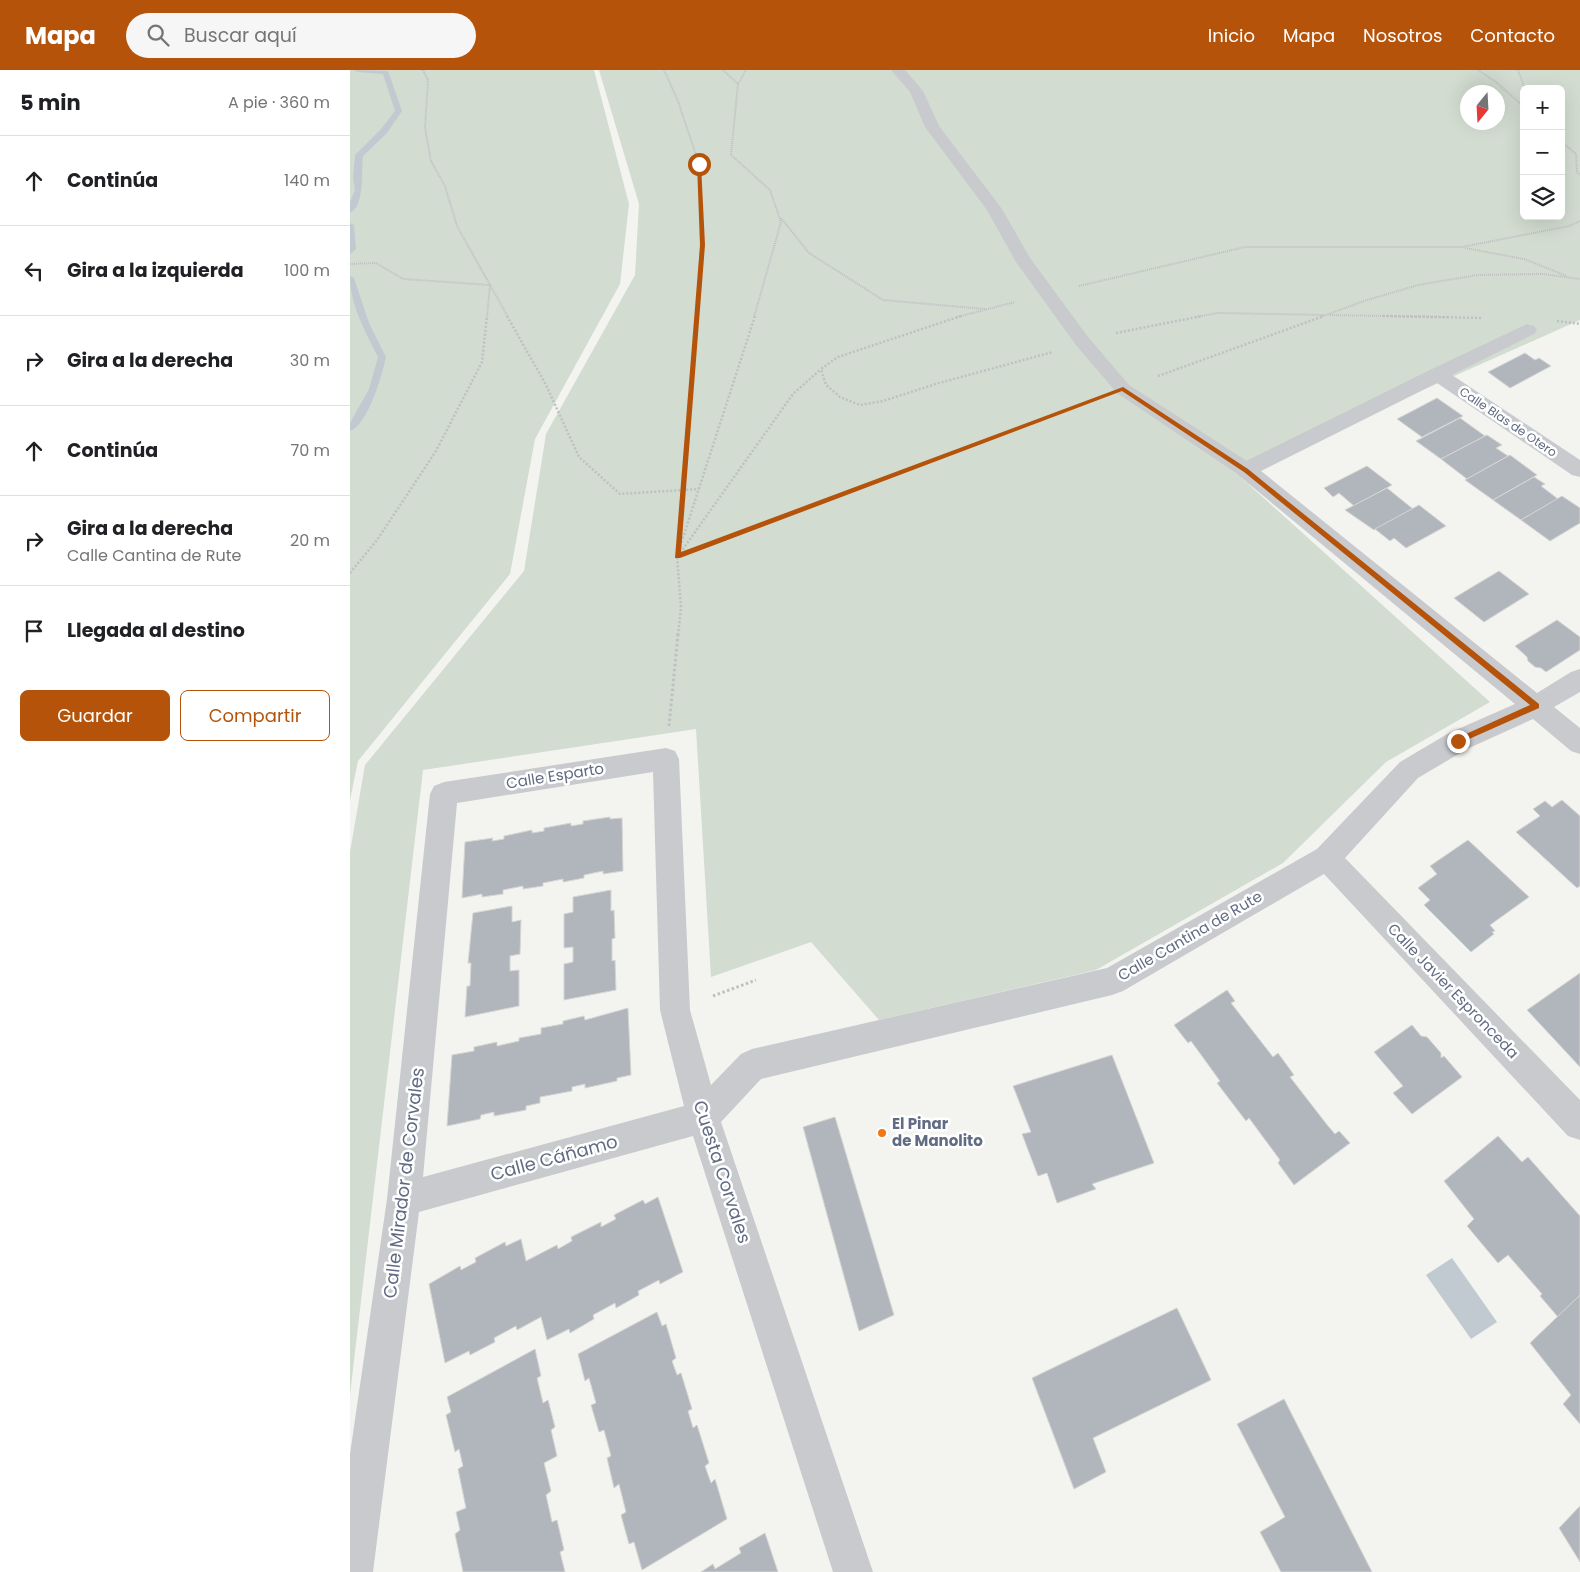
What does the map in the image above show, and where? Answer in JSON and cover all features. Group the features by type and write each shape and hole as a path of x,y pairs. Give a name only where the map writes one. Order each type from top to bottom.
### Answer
{"street":[{"path":"1527,330 1246,470 1580,743"},
{"name":"Calle Blas de Otero","path":"1437,374 1580,470"},
{"name":"Calle Cantina de Rute","path":"703,1117 752,1065 1112,981 1327,858 1409,770 1458,741 1536,706 1580,679"},
{"name":"Calle Esparto","path":"444,794 666,759"},
{"name":"Cuesta Corvales","path":"666,759 675,1010 703,1117 853,1572"},
{"name":"Calle Mirador de Corvales","path":"353,1572 404,1199 444,794"},
{"name":"Calle Javier Espronceda","path":"1327,858 1580,1124"},
{"name":"Calle Cáñamo","path":"404,1199 703,1117"}],"lane":[{"path":"898,70 916,91 932,127 994,209 1022,259 1046,294 1082,341 1123,389 1246,470"}],"path":[{"path":"423,70 428,80 425,128 431,161 445,186 457,226 546,385 579,457 620,494 699,488"},
{"path":"664,70 678,101 699,164 703,245 677,556 681,608 666,759"},
{"path":"723,70 738,84"},
{"path":"746,70 738,84 731,156 770,190 780,217 809,253 883,300 988,309"},
{"path":"1478,70 1496,82 1520,103"},
{"path":"1518,70 1524,85"},
{"path":"1565,144 1576,154 1577,172 1580,176"},
{"path":"677,556 746,347 780,217"},
{"path":"1462,247 1569,226 1580,221"},
{"path":"677,556 794,394 821,369 838,358 988,309 1245,247 1462,247 1524,259 1573,278"},
{"path":"350,264 376,263 403,280 490,285"},
{"path":"677,556 1364,301 1418,285 1477,275 1543,274 1580,279"},
{"path":"350,573 376,540 436,451 482,362 490,285"},
{"path":"821,369 826,385 840,397 860,405 883,401 939,383 1058,350 1082,341 1137,328 1218,313 1491,318"},
{"path":"1549,319 1580,324"},
{"path":"675,1010 756,980"}],"shaded area":[{"path":"350,70 594,70 629,204 620,284 535,439 510,574 358,761 350,800"},
{"path":"599,70 1580,70 1580,320 1236,473 1490,702 1386,762 1283,863 1096,970 879,1020 811,942 711,977 696,729 423,770 350,1395 350,852 365,765 524,571 546,434 635,275 639,204"},
{"path":"1452,1258 1497,1322 1471,1339 1426,1275"}],"building":[{"path":"1525,353 1535,360 1539,358 1551,366 1510,388 1488,372"},
{"path":"1437,398 1463,416 1422,437 1397,419"},
{"path":"1460,418 1485,436 1441,459 1416,441"},
{"path":"1487,435 1502,445 1496,448 1508,456 1467,479 1441,459"},
{"path":"1510,455 1537,475 1493,500 1465,480"},
{"path":"1367,466 1392,485 1354,506 1339,493 1333,497 1324,488"},
{"path":"1534,477 1545,484 1541,486 1558,499 1521,520 1493,500"},
{"path":"1387,488 1413,509 1374,530 1345,510"},
{"path":"1562,496 1580,508 1580,523 1550,541 1521,520"},
{"path":"1419,505 1446,526 1406,548 1394,538 1390,541 1375,529"},
{"path":"1499,571 1529,594 1484,622 1454,598"},
{"path":"1557,620 1580,637 1580,650 1546,672 1541,668 1535,667 1515,646"},
{"path":"1562,800 1580,816 1580,886 1577,888 1516,832 1540,816 1533,809 1545,801 1552,807"},
{"path":"610,817 610,819 622,818 623,871 603,874 603,871 584,875 584,878 563,882 563,879 543,883 543,886 523,889 523,886 503,890 503,894 482,897 482,894 462,898 465,842 493,838 492,841 504,839 504,836 532,830 532,833 544,831 544,828 571,823 571,826 583,824 583,821"},
{"path":"1468,840 1529,897 1490,925 1495,931 1492,932 1494,934 1471,952 1424,905 1430,900 1418,888 1437,874 1430,866"},
{"path":"611,890 611,911 614,910 615,938 612,939 612,961 615,960 616,990 564,1000 564,964 573,962 573,947 564,948 564,914 573,912 573,897"},
{"path":"512,906 512,922 521,920 520,954 510,956 510,971 519,970 519,1006 465,1017 467,986 470,986 471,963 468,963 473,913"},
{"path":"1580,973 1580,1067 1527,1010"},
{"path":"1227,990 1235,1001 1231,1003 1273,1057 1278,1053 1294,1075 1290,1077 1328,1126 1335,1134 1339,1131 1350,1143 1294,1185 1278,1163 1280,1160 1249,1118 1246,1121 1217,1083 1220,1081 1191,1041 1188,1043 1174,1025"},
{"path":"628,1008 631,1075 617,1078 617,1081 585,1088 585,1084 572,1087 572,1091 540,1097 540,1103 526,1106 526,1110 494,1116 494,1112 481,1115 480,1119 447,1126 452,1055 474,1051 474,1047 497,1042 497,1046 519,1041 519,1038 541,1034 541,1028 563,1024 563,1021 584,1016 585,1020"},
{"path":"1412,1025 1421,1036 1427,1037 1441,1053 1441,1058 1444,1056 1462,1077 1412,1114 1393,1093 1403,1086 1374,1052"},
{"path":"1112,1055 1154,1163 1092,1184 1096,1189 1057,1203 1047,1173 1038,1176 1022,1134 1031,1132 1013,1086"},
{"path":"835,1117 894,1315 859,1331 803,1127"},
{"path":"1498,1136 1522,1162 1528,1157 1580,1216 1580,1295 1558,1317 1540,1296 1542,1294 1508,1255 1498,1263 1467,1226 1474,1219 1444,1181"},
{"path":"658,1197 683,1272 660,1284 659,1280 638,1291 639,1295 616,1308 615,1303 593,1315 594,1319 570,1333 569,1329 547,1340 541,1317 517,1330 516,1326 494,1338 495,1342 470,1355 469,1351 445,1363 429,1284 460,1266 461,1270 476,1262 475,1258 505,1242 506,1246 521,1239 526,1261 557,1245 558,1249 572,1241 571,1237 601,1222 601,1227 616,1219 614,1215 643,1200 645,1204"},
{"path":"1580,1295 1580,1424 1563,1404 1571,1395 1530,1343"},
{"path":"1177,1308 1211,1380 1093,1438 1106,1472 1074,1489 1032,1378"},
{"path":"657,1312 662,1326 666,1324 676,1358 672,1361 677,1375 681,1373 692,1409 688,1411 693,1428 697,1425 709,1463 705,1466 711,1483 715,1479 727,1519 642,1570 634,1542 629,1544 621,1515 626,1512 619,1484 614,1488 607,1458 611,1456 604,1430 599,1432 591,1405 596,1403 589,1378 585,1381 578,1354"},
{"path":"535,1349 541,1376 537,1378 543,1403 548,1400 555,1427 551,1430 557,1456 544,1463 551,1491 546,1495 552,1522 557,1520 564,1550 560,1552 565,1572 463,1572 455,1534 460,1530 456,1512 466,1508 458,1469 463,1466 459,1449 455,1452 446,1415 451,1412 447,1397"},
{"path":"1284,1399 1372,1572 1281,1572 1260,1532 1285,1517 1237,1424"},
{"path":"1580,1506 1580,1562 1559,1528"},
{"path":"765,1533 778,1572 701,1572 713,1564 715,1569 741,1553 739,1548"}],"waterway":[{"path":"350,211 359,190 357,178 359,155 384,131 399,111 386,72 357,70"},
{"path":"350,225 352,249 350,252"},
{"path":"350,278 365,323 382,357 374,389 355,423 350,428"}],"place":[{"name":"El Pinar de Manolito","path":"882,1133"}],"route":[{"path":"699,164 703,245 677,556 1123,389 1246,470 1536,706 1458,741"}]}
